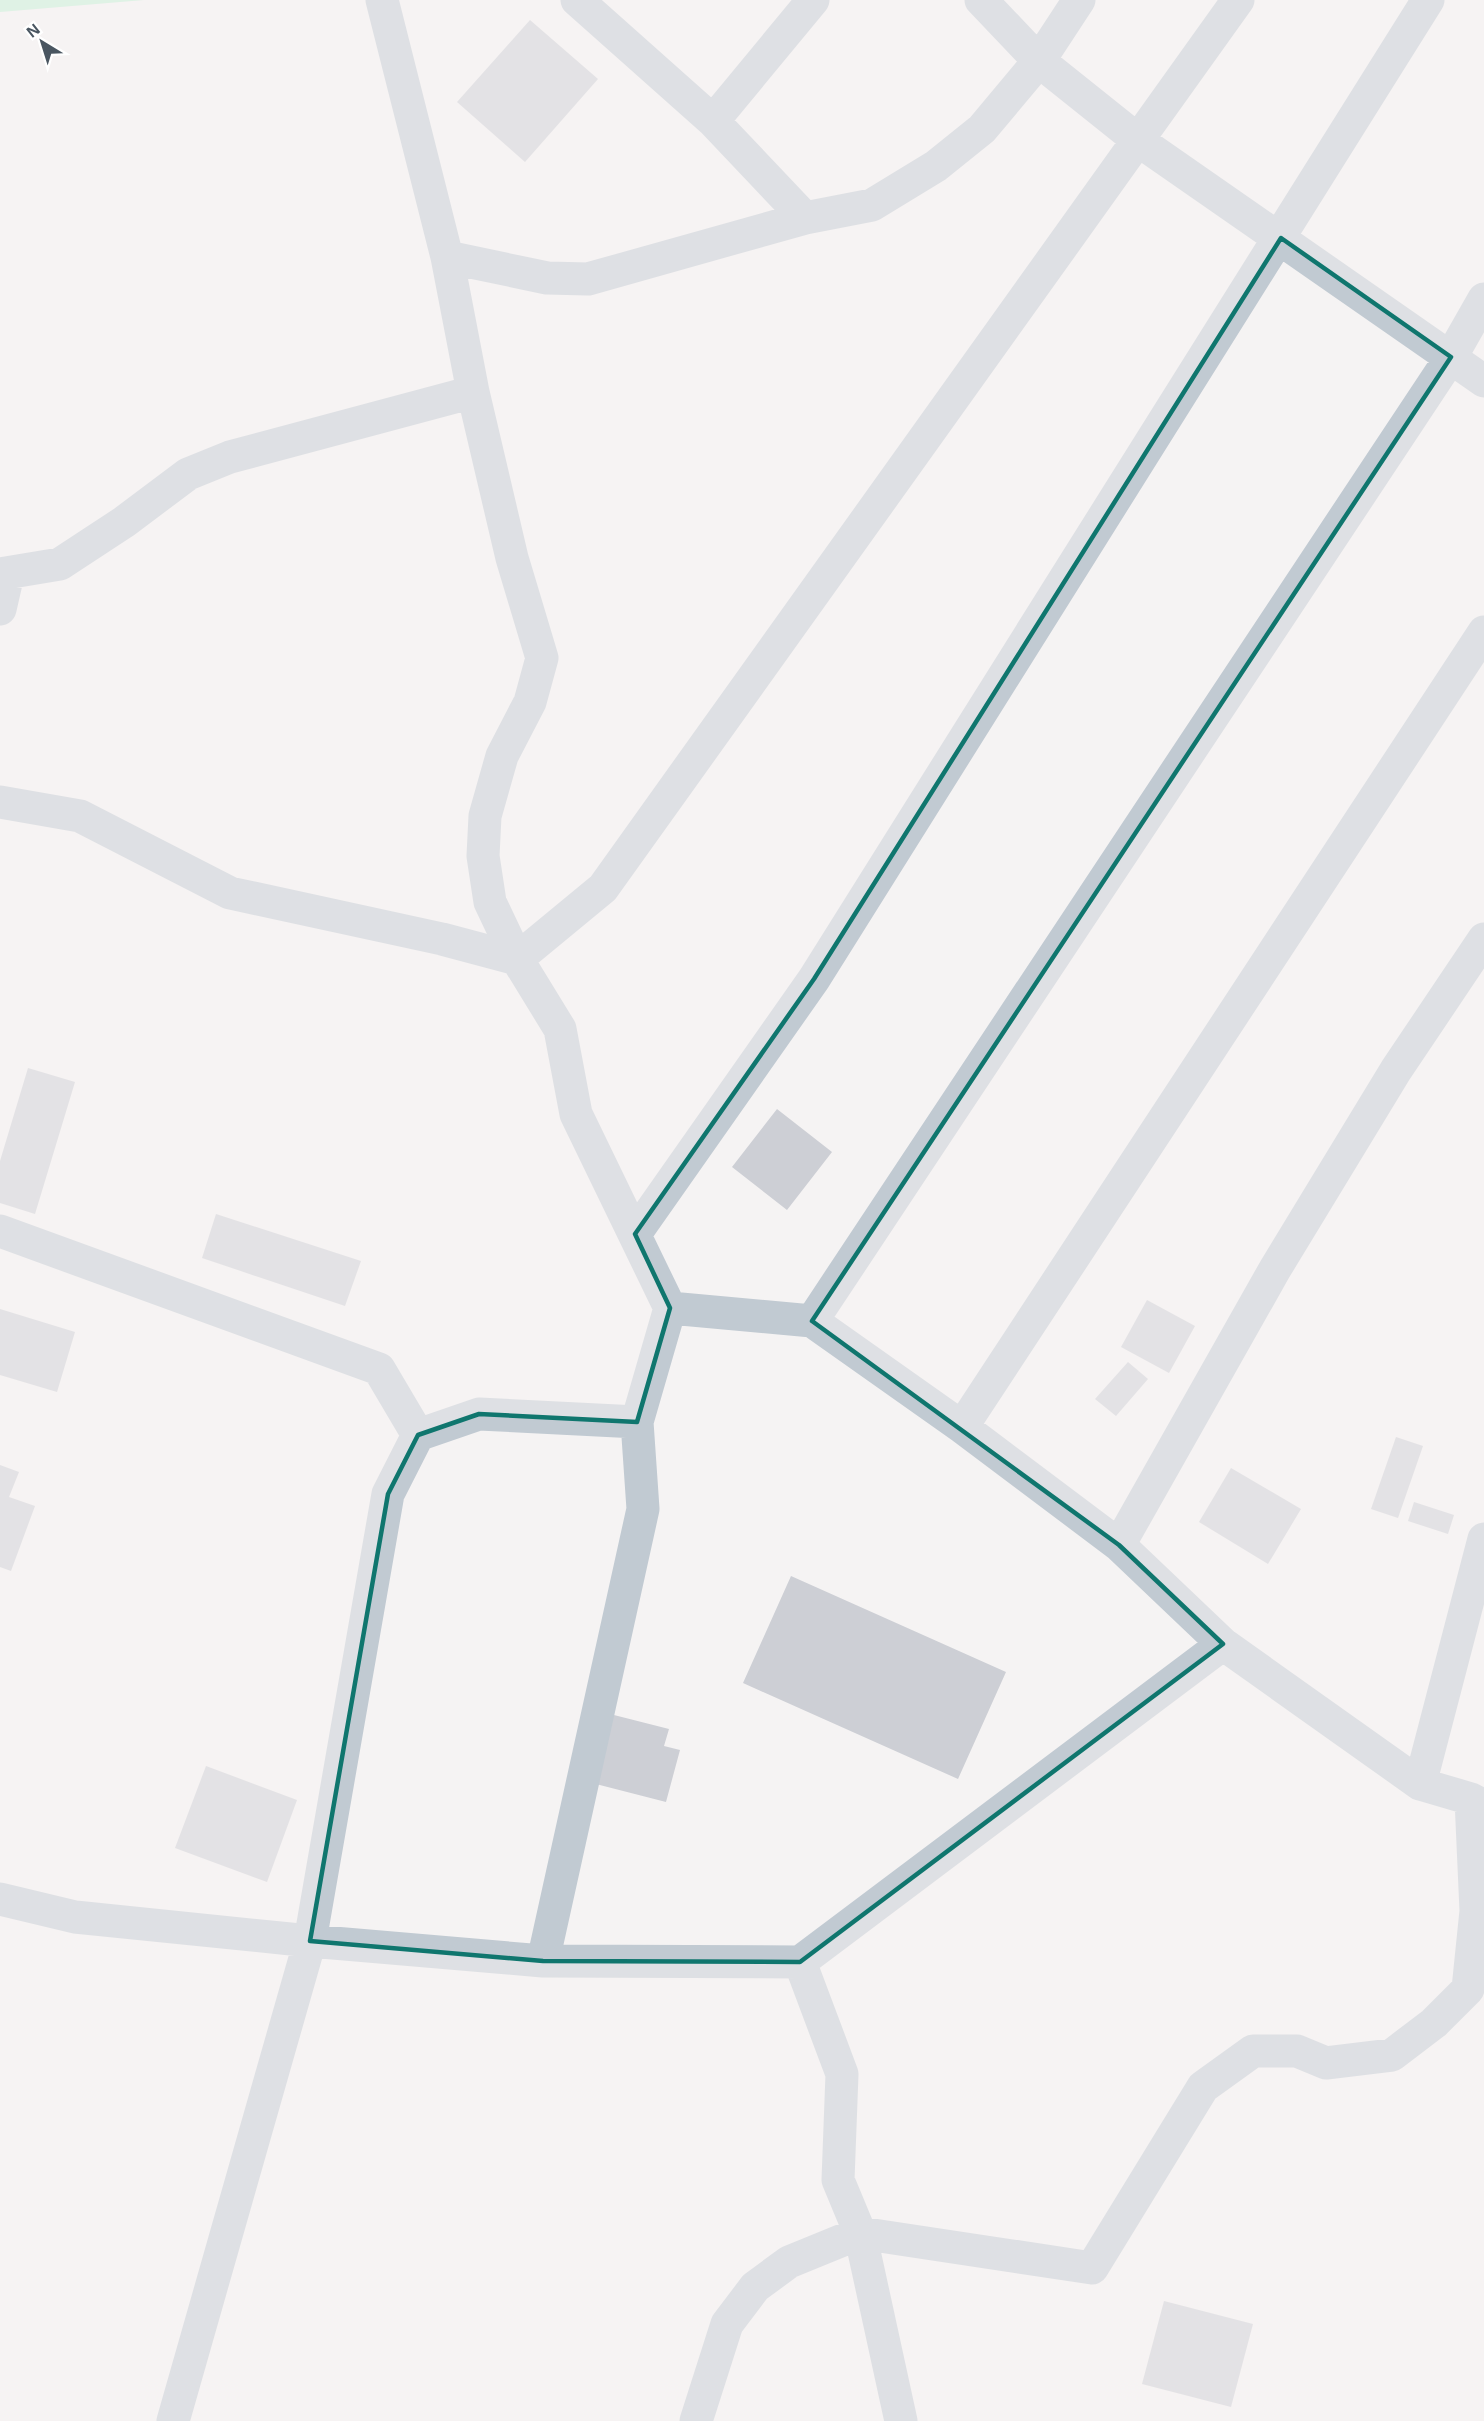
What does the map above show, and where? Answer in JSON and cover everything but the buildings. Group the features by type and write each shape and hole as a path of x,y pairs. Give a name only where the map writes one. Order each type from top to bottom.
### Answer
{"street":[{"path":"382,0 447,257 473,392 512,558 542,658 530,702 502,756 485,816 483,856 490,902 518,959 560,1029 576,1114 670,1308 637,1422 643,1509 543,1960"},
{"path":"578,0 713,122 805,218"},
{"path":"713,122 813,0"},
{"path":"981,0 1039,61 1139,141 1484,381"},
{"path":"447,257 547,278 588,279 805,218 872,205 936,166 982,129 1039,61 1079,0"},
{"path":"518,959 603,888 1238,0"},
{"path":"635,1234 814,979 1281,238 1428,0"},
{"path":"812,1321 1450,357 1484,299"},
{"path":"0,609 4,574 60,564 124,522 188,474 219,461 473,392"},
{"path":"962,1427 1484,632"},
{"path":"0,802 80,816 230,893 442,939 518,959"},
{"path":"1119,1545 1275,1269 1396,1070 1484,939"},
{"path":"0,1231 379,1370 418,1435"},
{"path":"670,1308 812,1321 962,1427 1119,1545 1223,1644 1420,1784 1478,1803 1476,1911 1468,1989 1434,2023 1392,2055 1326,2063 1297,2051 1253,2051 1203,2087 1092,2268 860,2233 789,2262 755,2287 727,2324 696,2421"},
{"path":"173,2421 310,1941 388,1494 418,1435 479,1414 637,1422"},
{"path":"1420,1784 1484,1539"},
{"path":"0,1899 75,1917 310,1941 543,1960 800,1962 1223,1644"},
{"path":"800,1962 842,2074 838,2180 860,2233 901,2421"}],"highlighted area":[{"path":"1281,238 1451,357 812,1321 1119,1545 1223,1644 800,1962 543,1961 310,1941 388,1494 418,1435 479,1414 637,1422 670,1308 635,1234 814,979"}],"green space":[{"path":"0,0 144,0 0,12"}]}
